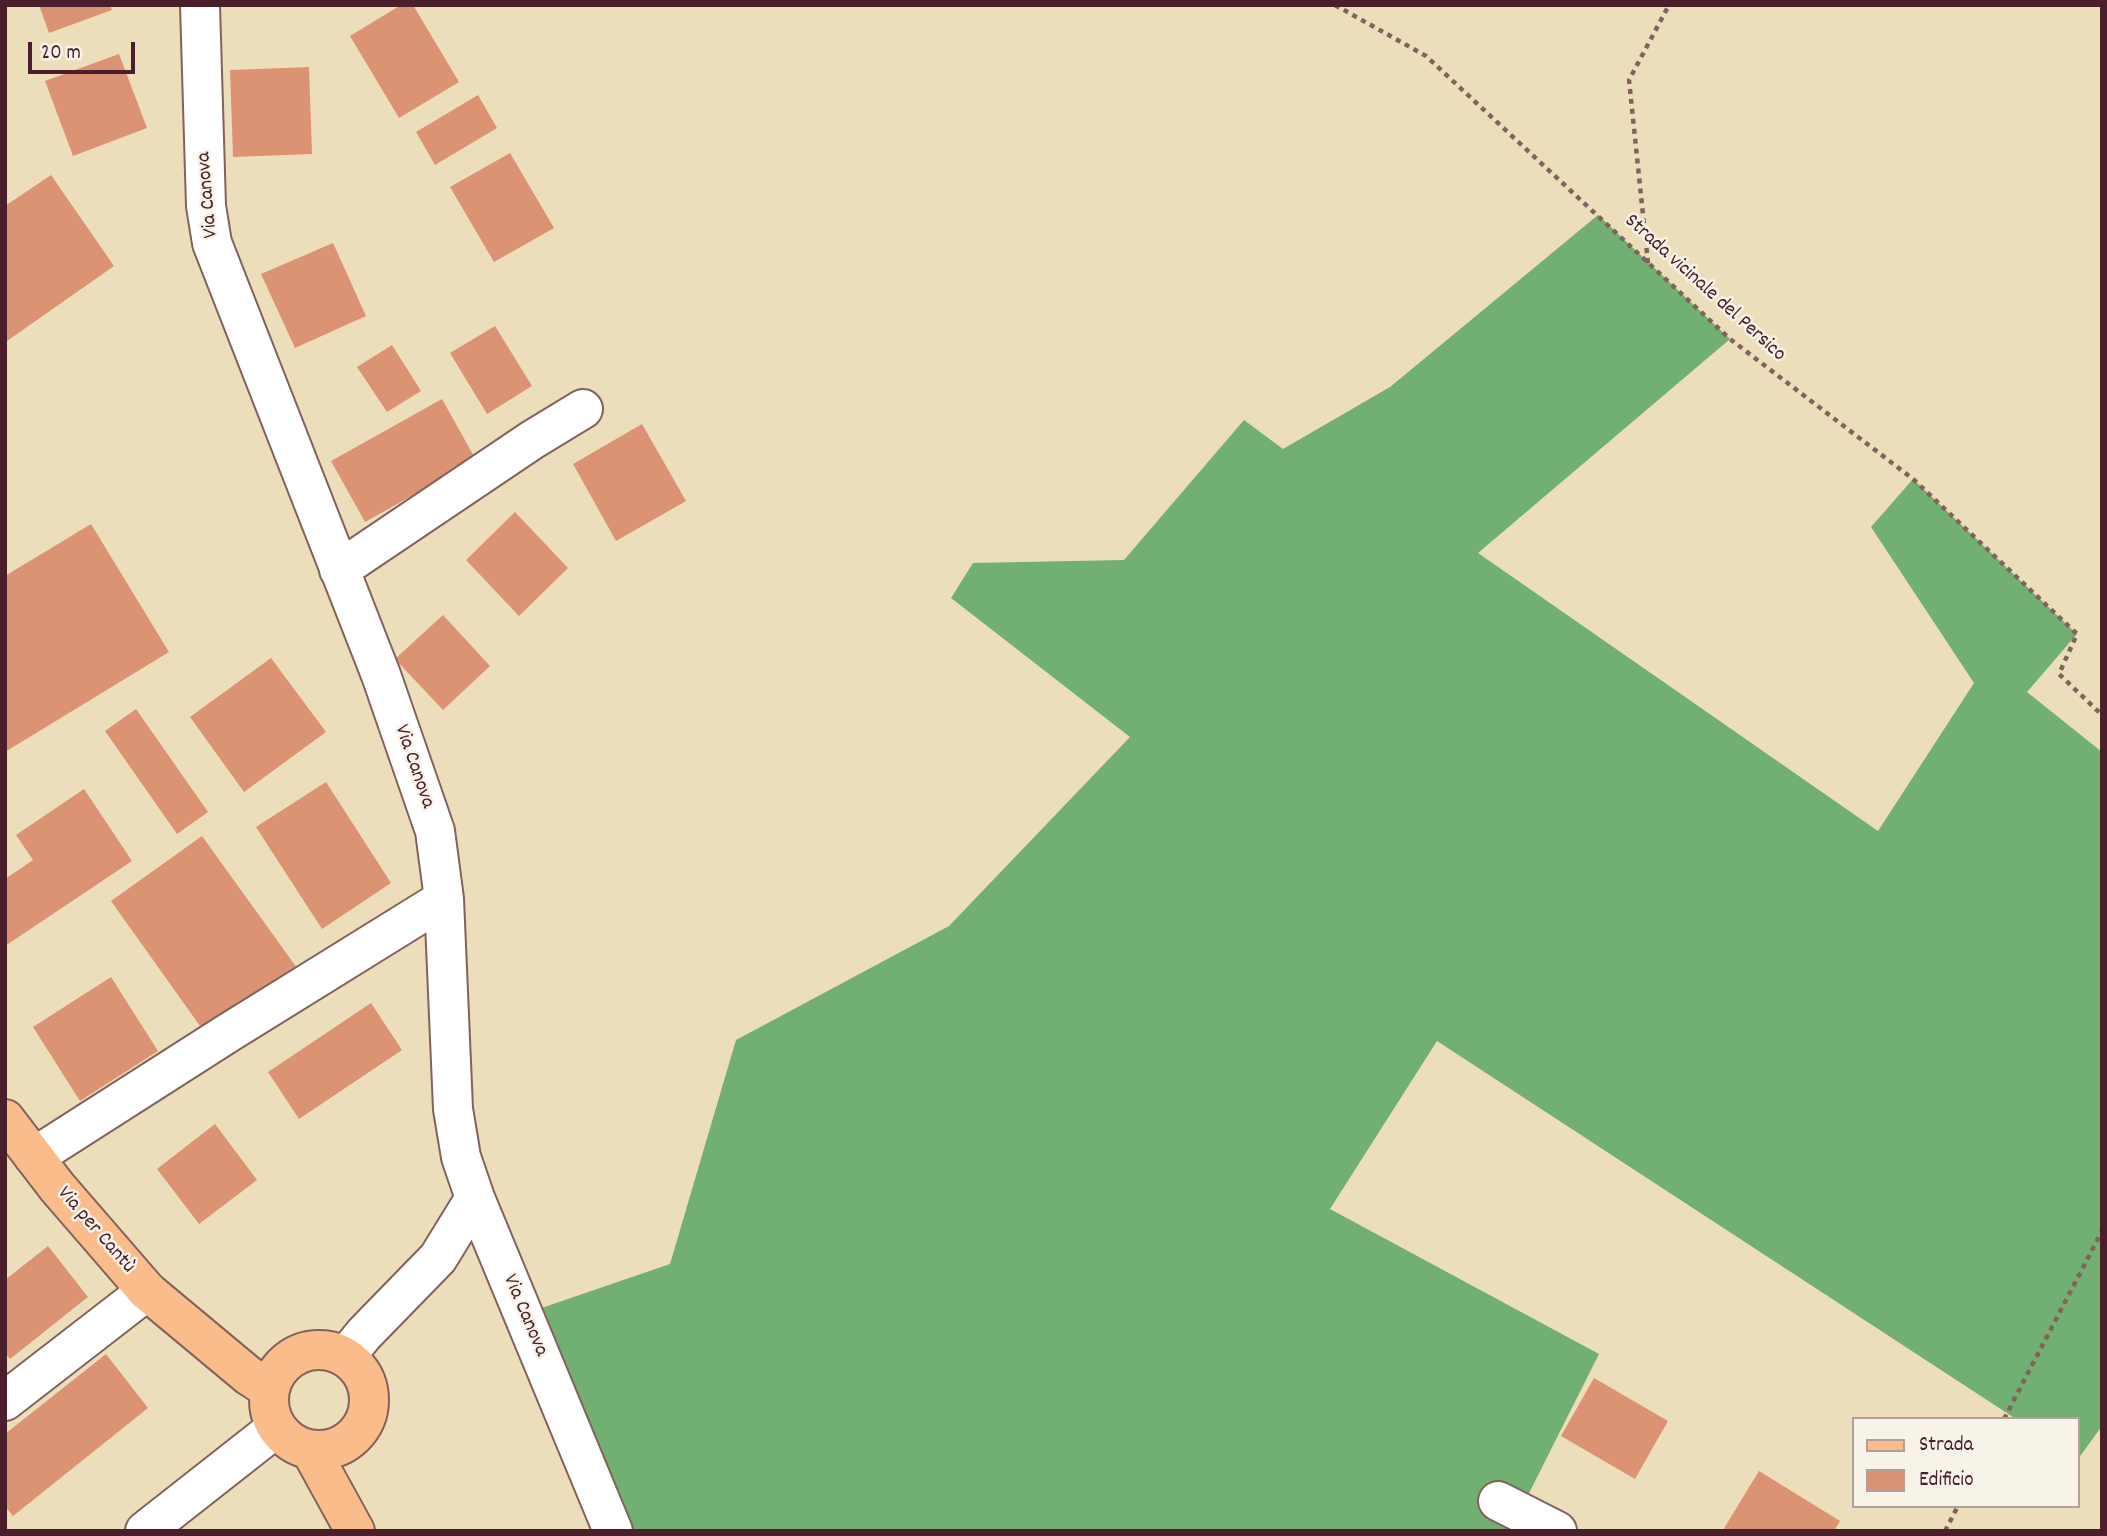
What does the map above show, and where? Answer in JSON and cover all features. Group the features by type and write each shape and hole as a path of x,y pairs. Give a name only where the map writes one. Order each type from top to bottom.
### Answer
{"main road":[{"name":"Via per Cantù","path":"5,1119 57,1187 147,1291 249,1376 269,1389"},
{"name":"Via per Cantù","path":"198,1332 223,1342 292,1357"},
{"path":"318,1349 346,1356 359,1368 368,1383 371,1401 368,1418 359,1433 328,1447 292,1443 276,1428 269,1409 269,1389 277,1371 292,1357 318,1349"},
{"path":"328,1447 358,1531"}],"street":[{"name":"Via Canova","path":"200,5 205,206 212,243 380,675 435,831 444,900 453,1109 461,1157 475,1198 613,1531"},
{"path":"339,570 532,440 583,409"},
{"path":"34,1157 216,1040 444,900"},
{"path":"346,1356 438,1258 475,1198"},
{"path":"5,1401 147,1291"},
{"path":"145,1531 276,1428"},
{"path":"1498,1502 1557,1531"}],"path":[{"name":"Strada vicinale del Persico","path":"1335,5 1426,56 1730,339 1913,479 2077,634 2059,674 2102,715"},
{"path":"1648,264 1629,80 1670,5"},
{"path":"2005,1417 2102,1231"},
{"path":"1945,1531 1957,1508"}],"green space":[{"path":"1598,215 1730,339 1478,553 1878,831 1974,683 1871,527 1913,479 2077,634 2027,692 2102,752 2102,1426 2079,1458 2079,1417 2013,1417 1437,1041 1330,1209 1599,1354 1510,1531 613,1531 524,1314 670,1264 736,1040 949,926 1130,737 951,598 973,563 1124,560 1244,420 1283,449 1390,387"}],"building":[{"path":"39,5 110,5 112,10 49,33"},
{"path":"401,5 413,5 459,82 399,118 350,36"},
{"path":"119,54 147,128 73,156 45,81"},
{"path":"309,67 312,154 233,157 230,70"},
{"path":"478,95 497,128 435,165 416,132"},
{"path":"510,153 554,228 494,262 450,187"},
{"path":"51,175 114,266 7,341 5,206"},
{"path":"333,243 366,316 295,348 261,274"},
{"path":"495,326 532,386 487,414 450,353"},
{"path":"392,345 421,391 387,412 357,367"},
{"path":"442,399 476,460 365,522 331,461"},
{"path":"642,424 686,501 616,541 573,464"},
{"path":"515,512 568,568 519,616 466,560"},
{"path":"91,524 169,652 5,752 5,576"},
{"path":"443,615 490,666 443,710 395,659"},
{"path":"271,658 326,732 244,792 190,717"},
{"path":"136,709 208,812 177,834 105,731"},
{"path":"326,782 391,883 322,929 256,827"},
{"path":"84,789 132,861 5,946 5,879 33,860 16,835"},
{"path":"202,836 297,968 205,1033 111,901"},
{"path":"111,977 158,1051 80,1101 33,1027"},
{"path":"371,1003 402,1050 299,1119 268,1072"},
{"path":"215,1124 257,1180 199,1224 157,1169"},
{"path":"48,1246 88,1297 10,1359 5,1353 5,1280"},
{"path":"106,1354 148,1408 13,1516 5,1506 5,1434"},
{"path":"1594,1378 1668,1421 1635,1479 1561,1436"},
{"path":"1759,1471 1840,1521 1834,1531 1723,1530"}]}
